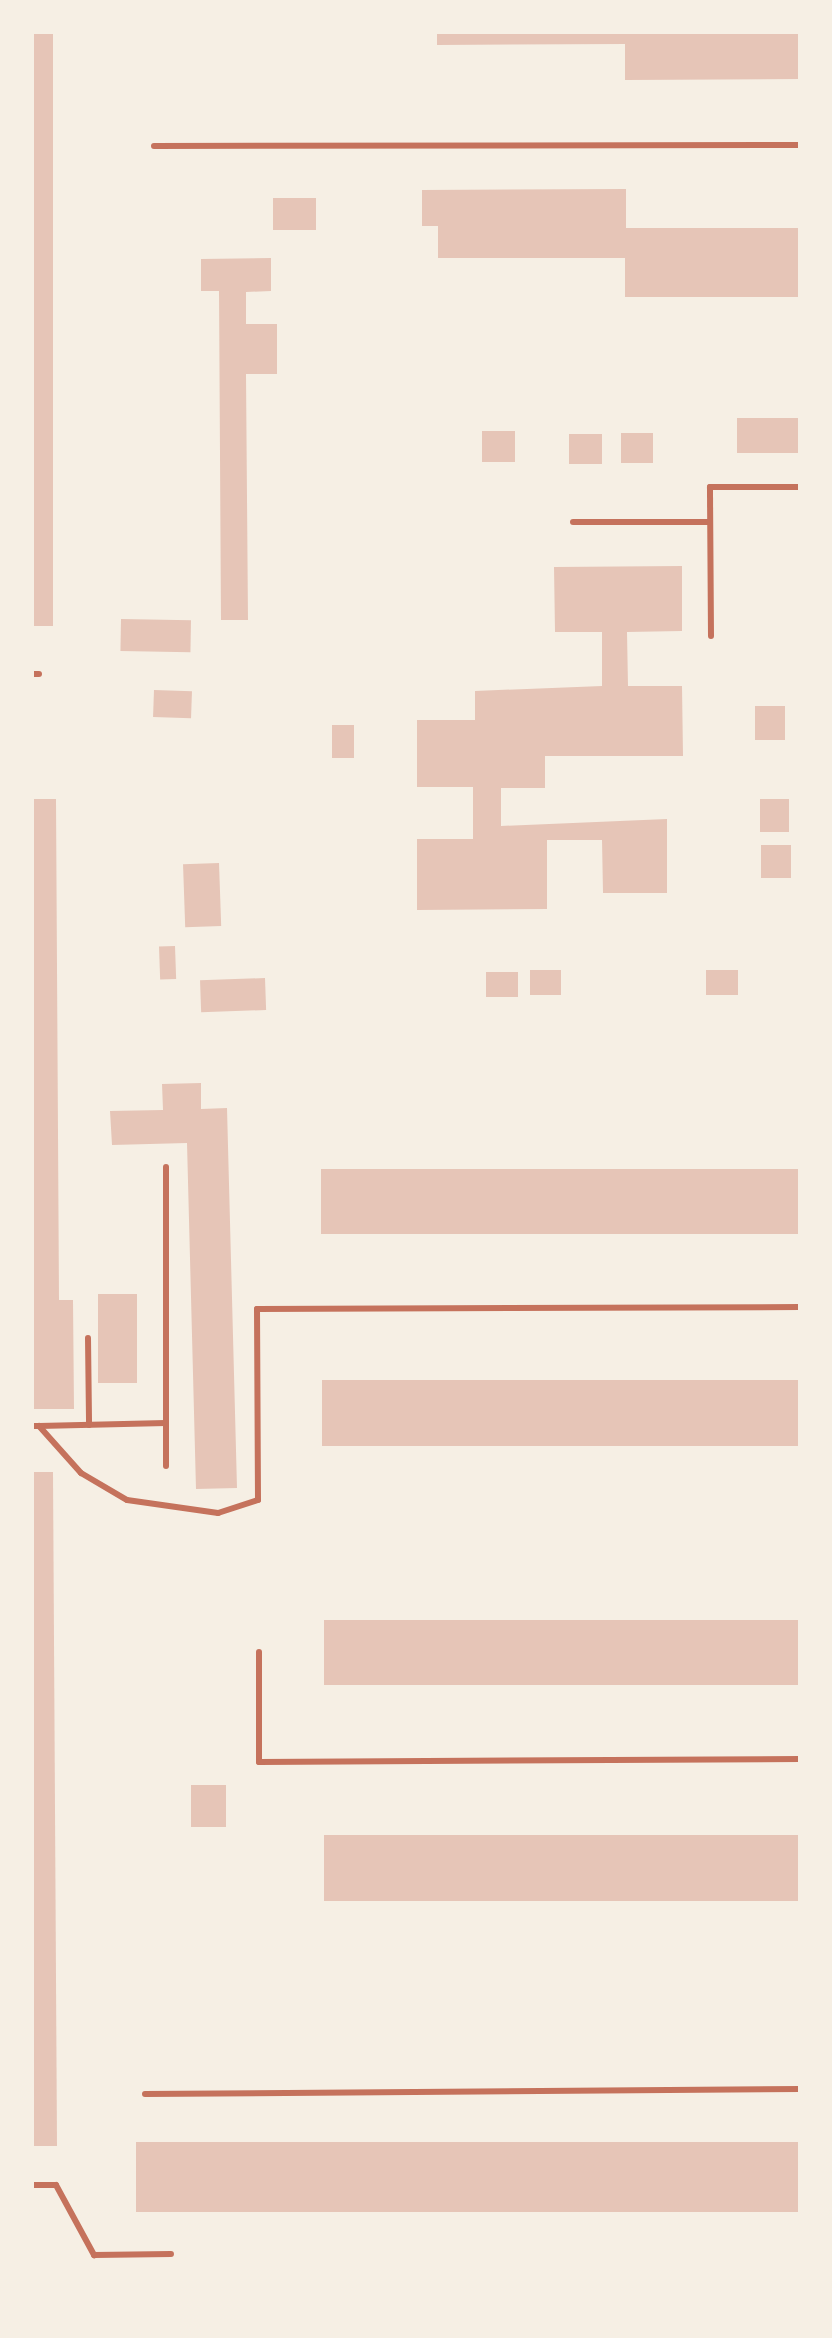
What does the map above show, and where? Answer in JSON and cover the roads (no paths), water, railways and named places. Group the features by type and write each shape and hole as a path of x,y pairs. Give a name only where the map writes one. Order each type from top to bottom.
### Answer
{"lane":[{"path":"154,146 800,145"},
{"path":"711,636 710,487 800,487"},
{"path":"573,522 710,522"},
{"path":"166,1167 166,1466"},
{"path":"36,1426 81,1473 127,1500 218,1513 258,1500 257,1309 800,1307"},
{"path":"88,1338 89,1425"},
{"path":"36,1426 166,1423"},
{"path":"259,1652 259,1762 800,1759"},
{"path":"145,2094 800,2089"},
{"path":"32,2185 56,2185 94,2255 171,2254"}]}
